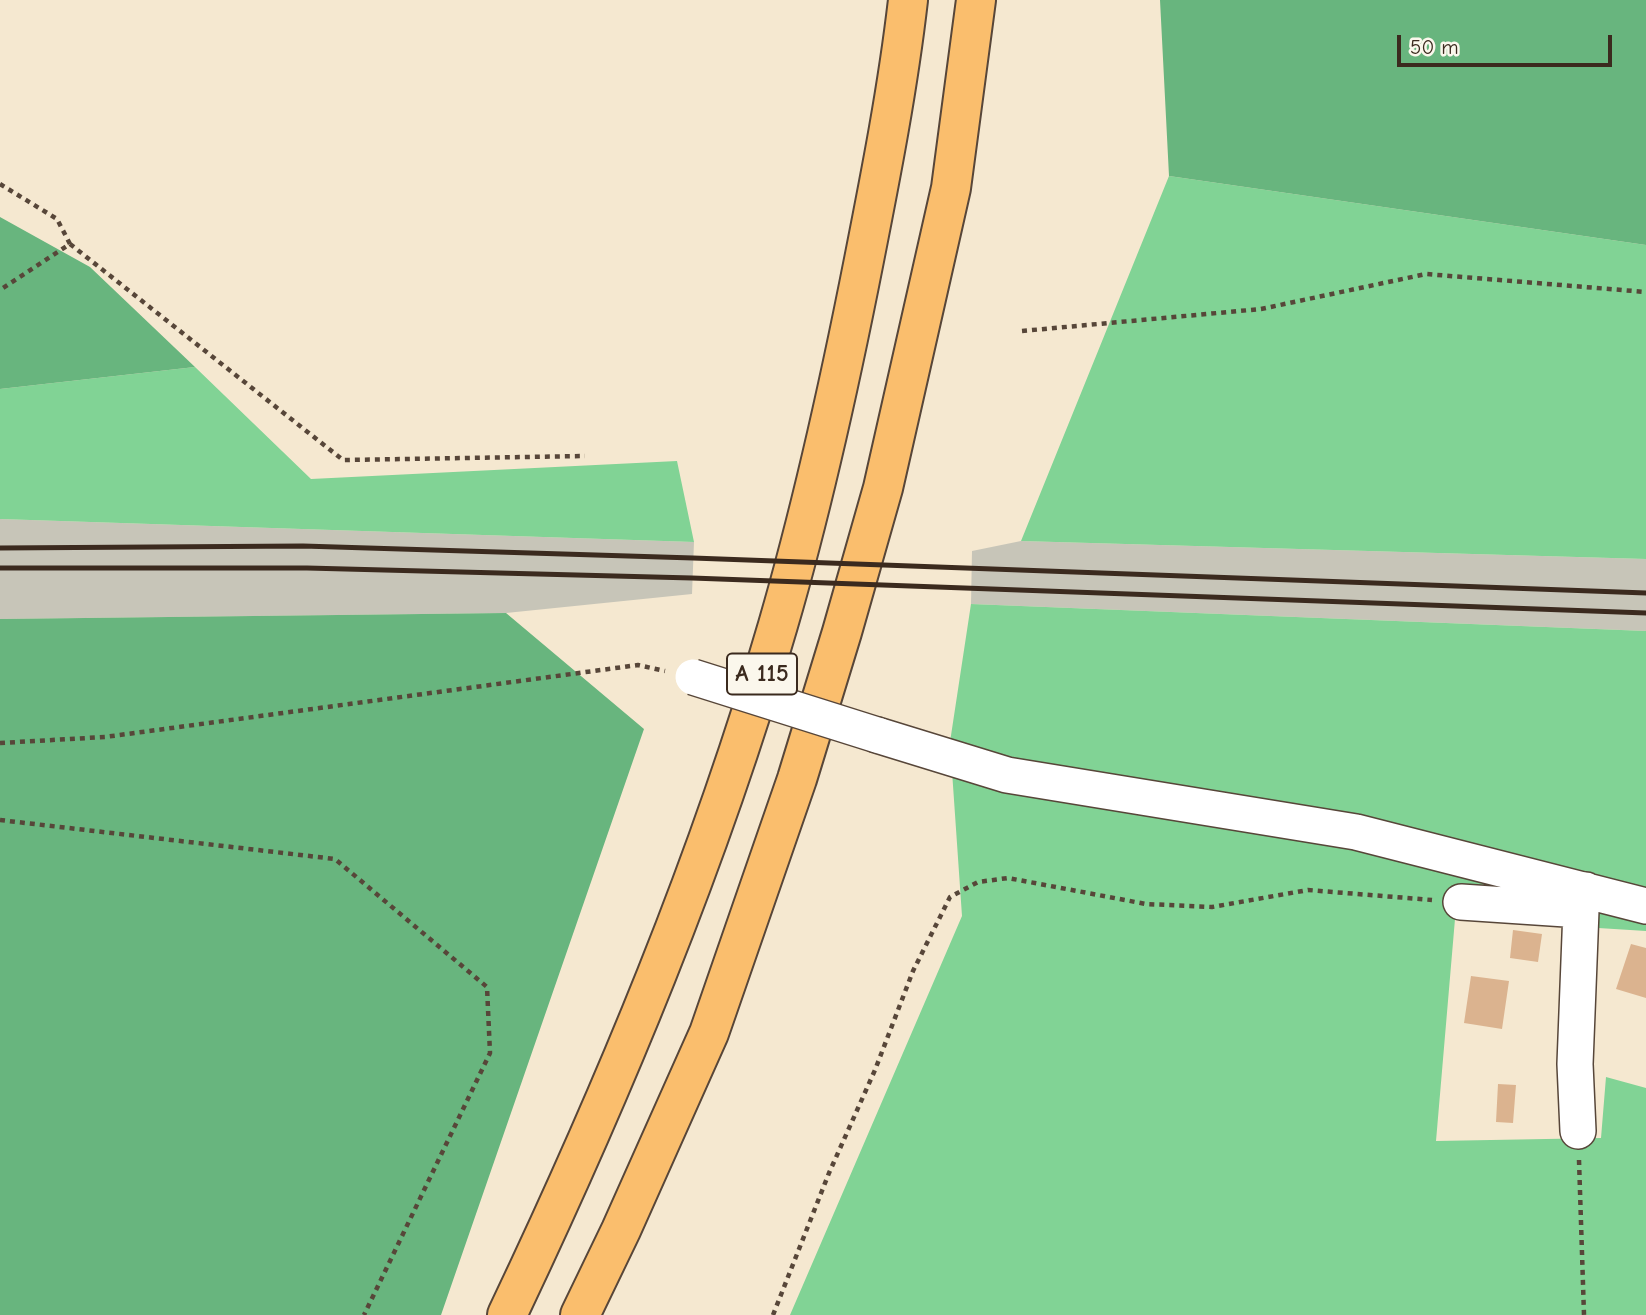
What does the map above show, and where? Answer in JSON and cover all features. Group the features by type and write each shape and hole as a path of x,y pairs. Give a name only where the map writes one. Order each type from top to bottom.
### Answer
{"highway":[{"name":"A 115","path":"507,1315 607,1095 681,912 778,624 852,320 881,175 908,0"},
{"name":"A 115","path":"580,1315 709,1033 797,779 842,632 883,488 951,188 976,0"}],"street":[{"path":"693,677 1007,775 1356,832 1583,900"},
{"path":"1578,1131 1575,1064 1583,900"},
{"path":"1461,902 1583,900 1646,906"}],"path":[{"path":"0,184 57,219 70,244 342,460 585,456"},
{"path":"0,290 70,244"},
{"path":"1022,331 1261,309 1426,274 1646,292"},
{"path":"0,743 104,737 638,664 693,677"},
{"path":"0,820 335,859 487,987 490,1053 364,1315"},
{"path":"773,1315 829,1173 875,1070 913,971 950,897 978,883 1008,878 1146,904 1212,907 1308,890 1461,902"},
{"path":"1578,1131 1584,1315"}],"shaded area":[{"path":"0,519 694,542 692,594 506,613 0,619"},
{"path":"1021,541 1646,559 1646,631 971,604 972,551"}],"green space":[{"path":"1160,0 1646,0 1646,245 1169,176"},
{"path":"1169,176 1646,245 1646,559 1021,541"},
{"path":"0,217 90,267 195,367 0,389"},
{"path":"195,367 311,479 677,461 694,542 0,519 0,389"},
{"path":"971,604 1646,631 1646,931 1455,919 1436,1141 1601,1138 1606,1077 1646,1088 1646,1315 790,1315 962,916 950,742"},
{"path":"506,613 644,729 441,1315 0,1315 0,619"}],"building":[{"path":"1513,930 1542,934 1538,962 1510,958"},
{"path":"1631,944 1646,948 1646,998 1616,989"},
{"path":"1471,976 1509,981 1502,1029 1464,1023"},
{"path":"1498,1084 1516,1085 1513,1123 1496,1122"}],"railway":[{"path":"0,548 303,546 1646,593"},
{"path":"0,568 307,568 692,578 1646,613"}]}
